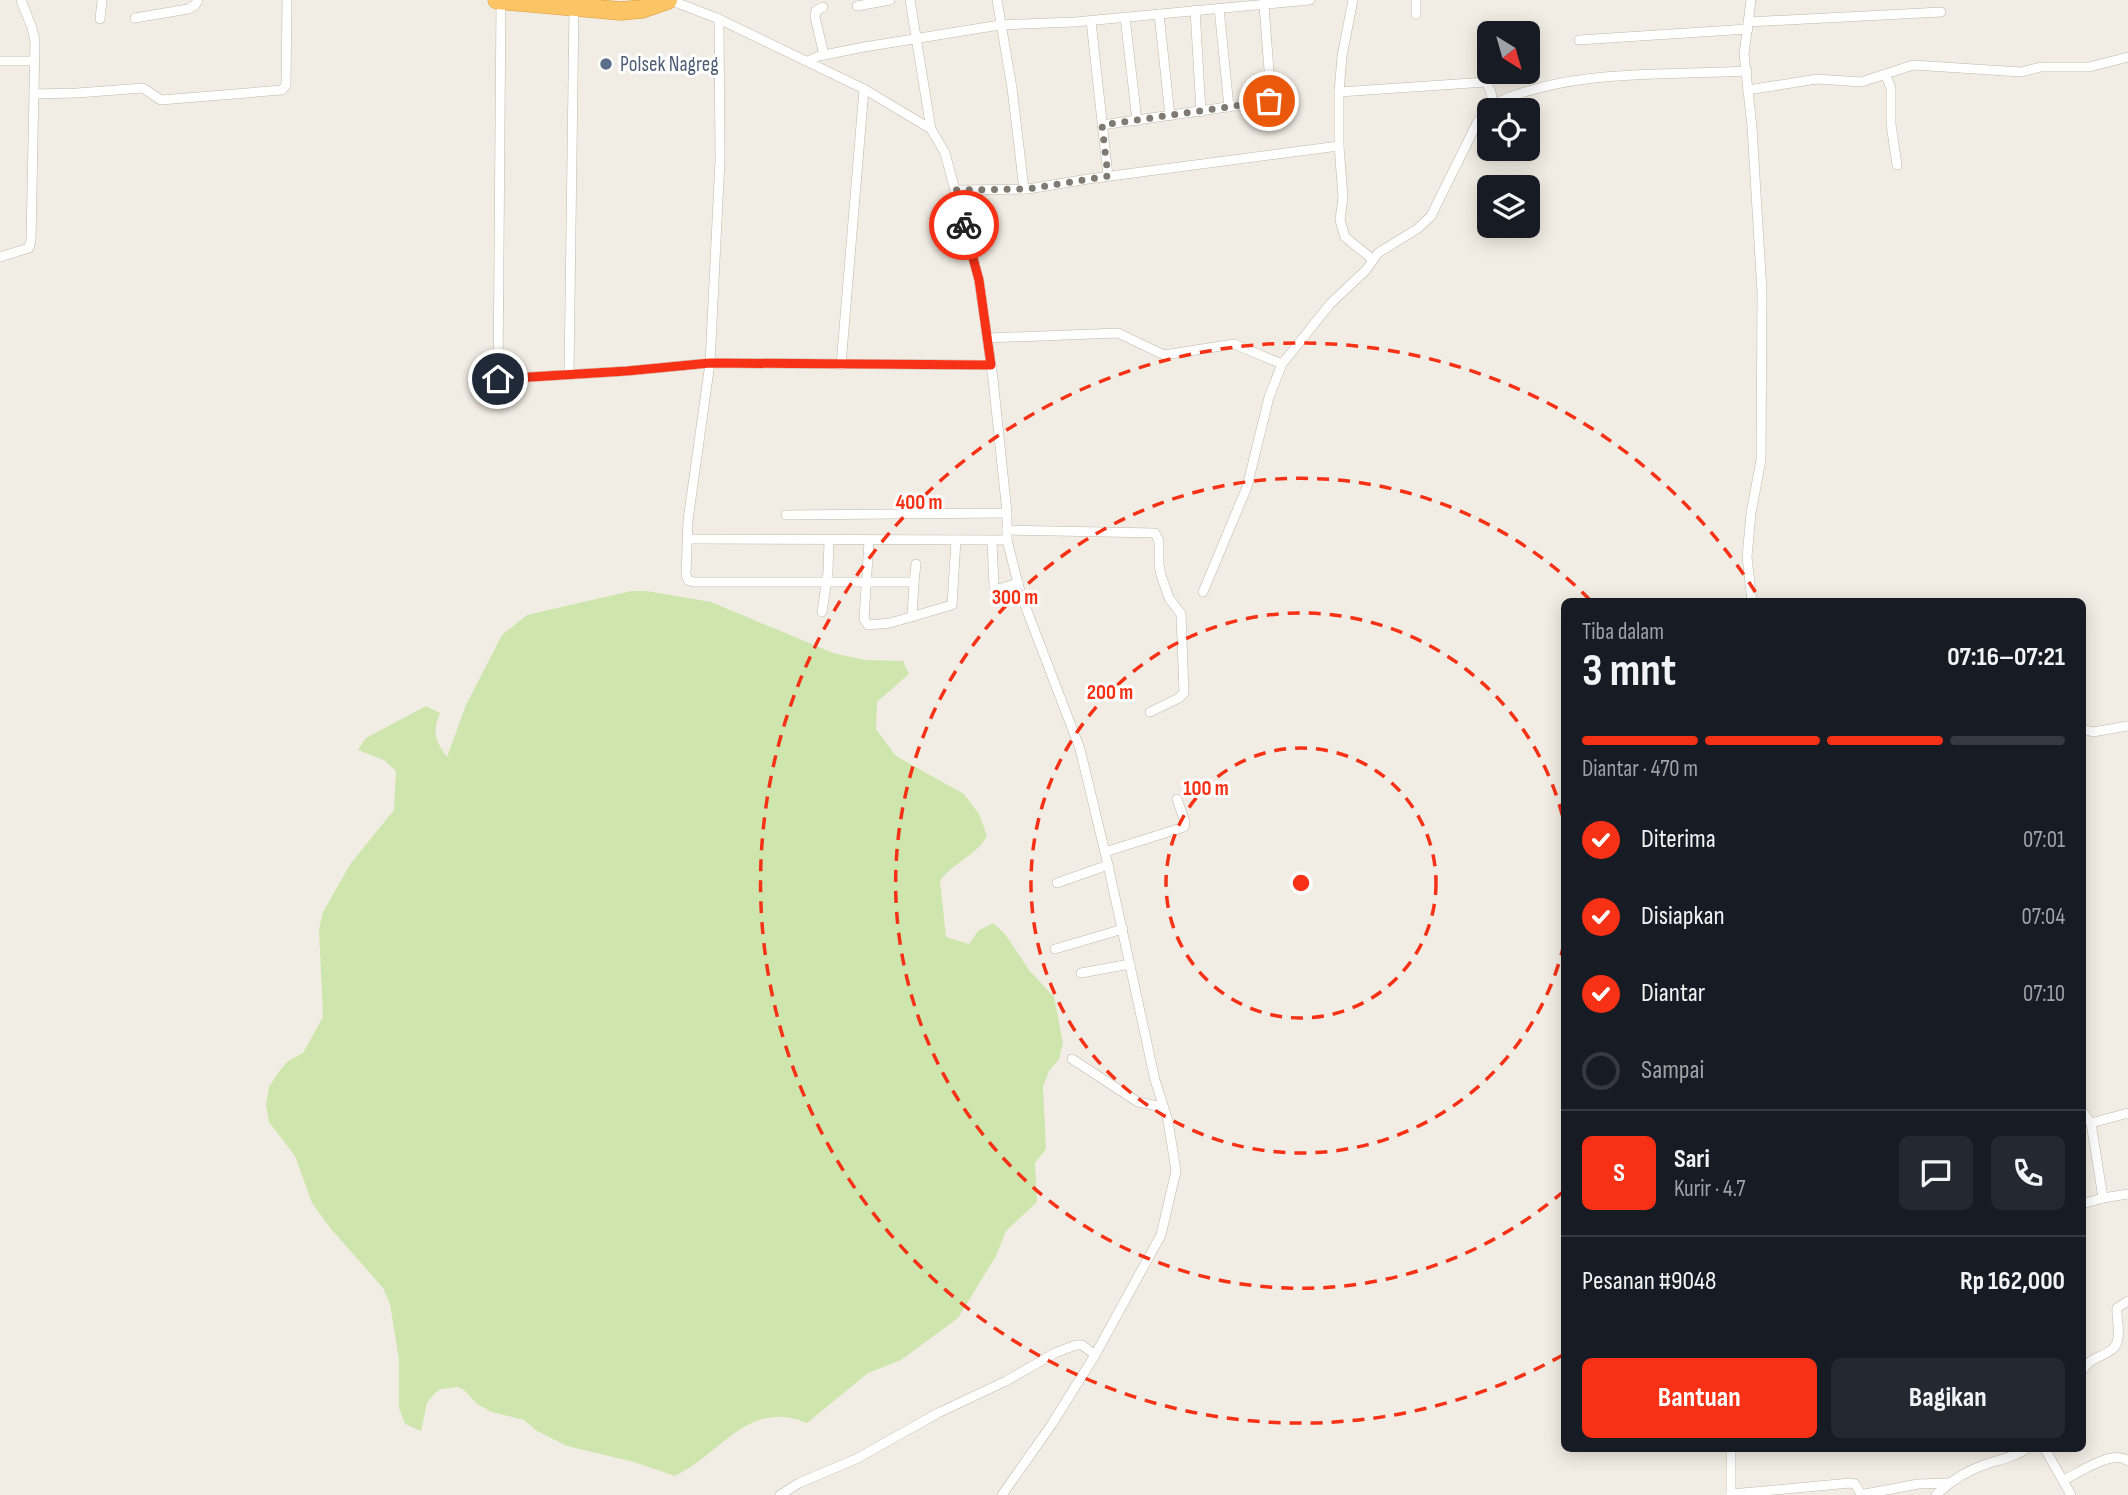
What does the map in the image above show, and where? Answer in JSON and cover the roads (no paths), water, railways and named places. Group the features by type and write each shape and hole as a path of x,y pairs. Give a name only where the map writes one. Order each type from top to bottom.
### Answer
{"highway":[{"path":"499,0 629,10 669,0"}],"street":[{"path":"0,257 26,250 31,244 34,61 32,28 21,0"},
{"path":"100,19 102,0"},
{"path":"135,18 188,9 198,0"},
{"path":"34,94 143,89 161,100 282,90 286,85 287,0"},
{"path":"499,0 498,379 710,363 991,365"},
{"path":"669,0 719,19 808,61 864,89 931,129"},
{"path":"857,6 890,0"},
{"path":"910,0 931,129 945,153 979,280 991,365 1007,513 1007,536 1018,583 1080,749 1176,1171 1161,1235 1095,1355 1052,1424 1002,1495"},
{"path":"997,0 1012,88 1024,189"},
{"path":"808,61 824,55 1000,25 1091,21 1223,5 1264,5 1310,0"},
{"path":"1353,0 1342,56 1339,92 1343,197 1339,220 1341,230 1352,245 1372,260"},
{"path":"1416,0 1416,14"},
{"path":"1751,0 1744,54 1762,292 1761,460 1751,513 1748,557 1752,598"},
{"path":"1223,5 1229,107"},
{"path":"1102,125 1267,102 1270,99 1264,5"},
{"path":"569,375 574,7"},
{"path":"823,7 816,11 815,17 824,55"},
{"path":"1195,10 1200,111"},
{"path":"1579,40 1941,12"},
{"path":"1159,14 1170,116"},
{"path":"1125,17 1137,121"},
{"path":"719,19 720,160 710,363 688,520 685,574 688,580 693,582 914,582"},
{"path":"1091,21 1108,176"},
{"path":"1748,90 1817,79 1861,82 1901,67 1916,65 2021,72 2040,67 2089,66 2128,57"},
{"path":"0,61 34,61"},
{"path":"1505,98 1544,86 1593,79 1661,73 1747,71"},
{"path":"1885,74 1891,88 1891,124 1897,165"},
{"path":"1339,92 1482,82 1489,85 1492,98"},
{"path":"841,365 864,89"},
{"path":"1203,592 1247,487 1269,397 1282,365 1330,304 1366,270 1372,260 1431,216 1477,123"},
{"path":"955,190 1024,189 1339,146"},
{"path":"988,338 1118,333 1164,355 1234,344 1282,365"},
{"path":"786,515 1007,513"},
{"path":"688,539 992,542 1007,536 1155,533 1159,541 1161,575 1169,598 1181,614 1184,693 1150,712"},
{"path":"822,612 829,540"},
{"path":"869,541 864,619 867,625 890,623 952,605 956,540"},
{"path":"992,542 994,586 998,589 1018,583"},
{"path":"912,617 916,564"},
{"path":"2086,730 2092,732 2128,726"},
{"path":"1105,852 1184,827 1185,822 1177,799"},
{"path":"1057,883 1108,865"},
{"path":"1055,949 1122,929"},
{"path":"1081,973 1130,964"},
{"path":"1072,1059 1138,1102 1163,1107"},
{"path":"2091,1123 2128,1113"},
{"path":"2086,1116 2091,1123 2103,1198"},
{"path":"2086,1203 2128,1194"},
{"path":"2086,1365 2089,1360 2108,1353 2115,1346 2118,1338 2117,1308 2128,1301"},
{"path":"780,1495 799,1483 856,1459 1055,1353 1082,1345 1095,1355"},
{"path":"1731,1452 1731,1495 1823,1491 1854,1483 1860,1495 1917,1484 1948,1483"},
{"path":"1936,1495 1948,1483 1976,1468 2011,1458 2021,1452"},
{"path":"2047,1452 2071,1495"},
{"path":"2064,1480 2113,1456 2124,1457 2128,1461"}],"place":[{"name":"Polsek Nagreg","path":"606,64"}]}
